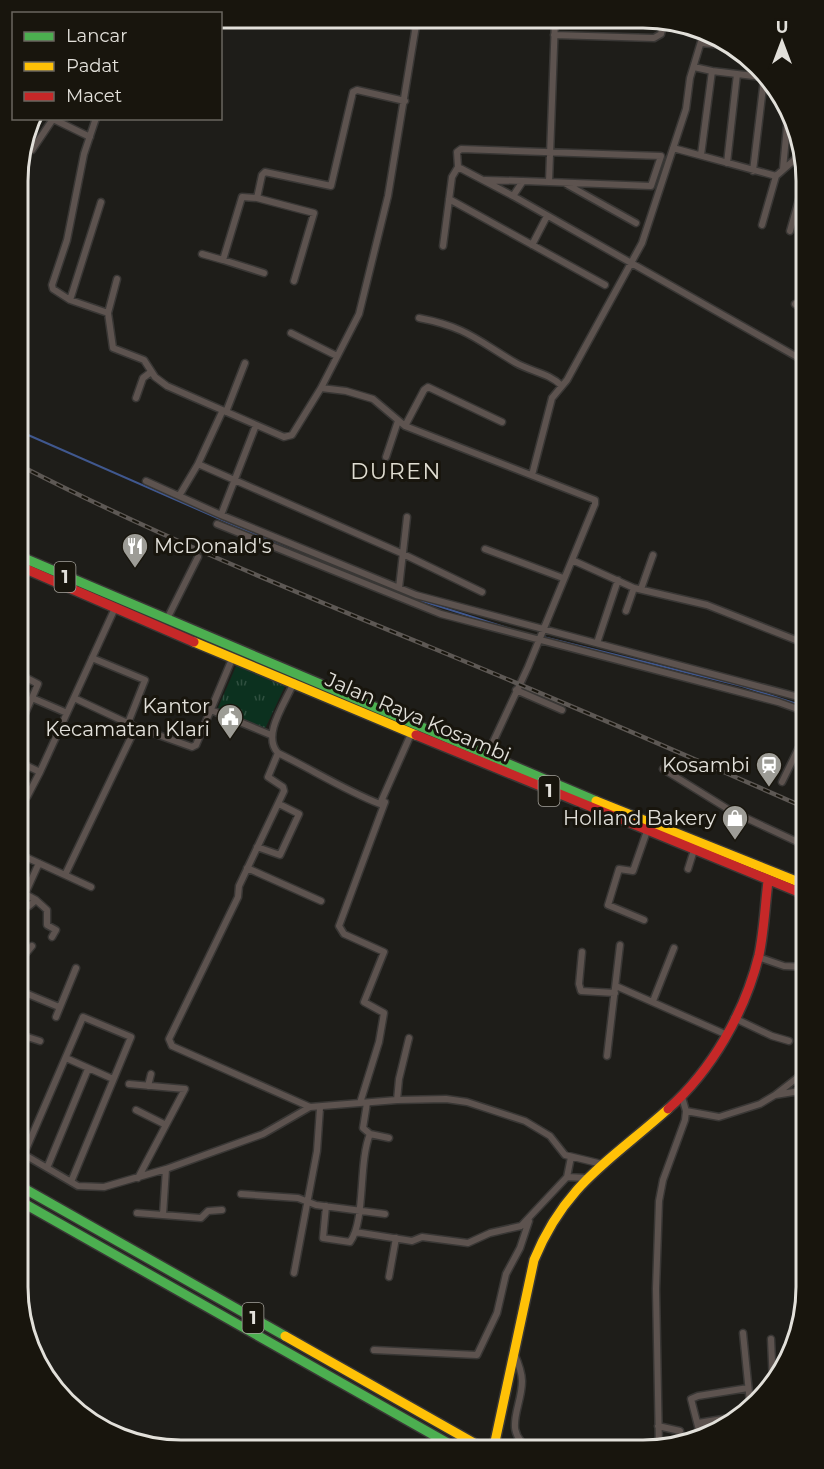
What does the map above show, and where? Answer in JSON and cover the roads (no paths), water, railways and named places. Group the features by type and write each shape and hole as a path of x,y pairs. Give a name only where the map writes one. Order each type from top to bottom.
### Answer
{"main road":[{"name":"Jalan Raya Kosambi","path":"28,561 111,603 232,659 795,891"},
{"name":"Jalan Raya Kosambi","path":"28,570 111,603 166,620 487,755 795,881"},
{"path":"496,1440 513,1350 540,1239 568,1195 682,1097 709,1066 758,957 768,881"},
{"name":"1","path":"28,1191 470,1440"},
{"name":"1","path":"28,1206 442,1440"}],"street":[{"path":"117,279 108,313 111,320 112,346 144,360 151,372 167,386 284,437 291,437 321,388 359,314 388,196 416,28"},
{"path":"549,182 554,28"},
{"path":"554,35 654,38 661,34 662,30"},
{"path":"531,475 552,398 562,386 642,243 686,109 701,43 709,44"},
{"path":"694,66 752,76"},
{"path":"701,155 712,71"},
{"path":"727,163 737,74"},
{"path":"753,171 762,87"},
{"path":"257,198 262,175 265,172 331,186 353,92 357,90 405,101"},
{"path":"33,149 52,120"},
{"path":"55,120 90,137"},
{"path":"95,120 84,154 67,240 52,283 53,289 70,300 108,313"},
{"path":"783,169 786,132"},
{"path":"673,148 776,176"},
{"path":"443,246 452,177 458,167 456,156 461,149 551,150 661,156 651,186 481,180"},
{"path":"762,225 776,176 794,160"},
{"path":"458,167 796,356"},
{"path":"513,196 523,182"},
{"path":"564,182 636,223"},
{"path":"223,260 242,197 257,198 314,213 294,281"},
{"path":"449,199 604,285"},
{"path":"70,300 101,202"},
{"path":"790,231 796,210"},
{"path":"532,245 547,216"},
{"path":"202,254 264,273"},
{"path":"419,318 466,331 518,364 547,375 562,386"},
{"path":"291,333 337,356"},
{"path":"179,496 224,412 245,363"},
{"path":"136,398 143,378 151,372"},
{"path":"405,426 423,390 428,387 502,422"},
{"path":"321,388 346,391 373,399 405,426 595,500 572,560 487,755"},
{"path":"386,458 398,421"},
{"path":"221,515 256,425"},
{"path":"198,464 401,553 482,592"},
{"path":"146,481 221,515 247,531 414,599 796,708"},
{"path":"402,594 401,553 407,517"},
{"path":"217,524 247,531 402,594"},
{"path":"485,549 563,578"},
{"path":"626,611 653,555"},
{"path":"166,620 198,557"},
{"path":"572,560 638,589 707,604 796,640"},
{"path":"597,643 618,580"},
{"path":"414,599 441,614 469,615 539,635 597,643 796,696"},
{"path":"28,795 92,658 111,603"},
{"path":"92,658 145,680 128,723"},
{"path":"74,698 136,727 192,747 196,745 232,659"},
{"path":"297,675 271,735 272,745 278,753 331,779 335,785 380,804 411,734"},
{"path":"28,679 38,684 28,707"},
{"path":"516,690 562,710"},
{"path":"32,698 67,713"},
{"path":"211,710 271,735"},
{"path":"65,875 136,727"},
{"path":"278,753 268,774 270,779 284,788 279,804 247,868 237,890 238,897 170,1043 310,1107 397,1100 456,1101 525,1120 538,1127 571,1157 602,1164"},
{"path":"782,782 795,754"},
{"path":"28,766 40,772"},
{"path":"663,770 731,811 795,841"},
{"path":"385,802 339,926 344,934 384,952 364,1002 384,1013 363,1103 363,1128 370,1134 389,1138"},
{"path":"257,847 279,855 299,814 279,804"},
{"path":"644,920 608,905 619,869 633,871 647,831"},
{"path":"688,869 694,850"},
{"path":"28,858 91,887"},
{"path":"28,887 39,863"},
{"path":"247,868 321,901"},
{"path":"28,896 47,910 47,925 56,930 52,938"},
{"path":"28,906 36,900"},
{"path":"607,1056 620,945"},
{"path":"28,951 32,946"},
{"path":"653,1001 674,948"},
{"path":"582,952 579,984 581,991 616,989 653,1001 725,1034"},
{"path":"758,957 784,966 795,967"},
{"path":"56,1017 75,968"},
{"path":"28,994 60,1007"},
{"path":"28,1138 80,1033 84,1017 131,1037 71,1182"},
{"path":"733,1017 772,1036 789,1041"},
{"path":"28,1037 40,1041"},
{"path":"397,1100 399,1079 409,1038"},
{"path":"66,1058 113,1078"},
{"path":"47,1168 88,1069"},
{"path":"148,1086 151,1074"},
{"path":"686,1111 720,1117 760,1104 795,1079"},
{"path":"129,1084 185,1089 137,1178"},
{"path":"775,1095 795,1092"},
{"path":"659,1439 656,1290 659,1201 663,1180 686,1111 682,1097"},
{"path":"28,1157 82,1187 104,1187 166,1169 263,1134 310,1107"},
{"path":"294,1273 317,1150 320,1108"},
{"path":"136,1110 166,1125"},
{"path":"326,1206 322,1225 324,1239 347,1244 352,1241 370,1134"},
{"path":"355,1232 416,1241 422,1237 468,1243 490,1233 522,1226 567,1177 571,1157"},
{"path":"163,1215 166,1169"},
{"path":"567,1177 586,1178"},
{"path":"241,1194 298,1198 307,1203 358,1210 369,1214 385,1214"},
{"path":"137,1213 201,1218 208,1211 222,1210"},
{"path":"374,1350 477,1356 497,1313 506,1274 520,1248 529,1221"},
{"path":"389,1277 396,1238"},
{"path":"743,1333 749,1397"},
{"path":"771,1339 772,1368"},
{"path":"513,1350 522,1378 514,1430 519,1440"},
{"path":"700,1429 691,1399 748,1388"},
{"path":"699,1426 716,1421"},
{"path":"658,1426 680,1431"},
{"path":"699,1426 707,1426"}],"waterway":[{"path":"28,435 311,559"},
{"path":"338,570 419,600 517,631"},
{"path":"543,637 742,686 796,704"}],"railway":[{"path":"28,470 120,515 223,560 571,706 795,803"}],"place":[{"name":"McDonald's","path":"135,569"},
{"name":"Kantor Kecamatan Klari","path":"230,740"},
{"name":"Kosambi","path":"769,788"},
{"name":"Holland Bakery","path":"735,841"}],"district":[{"name":"DUREN","path":"396,471"}]}
